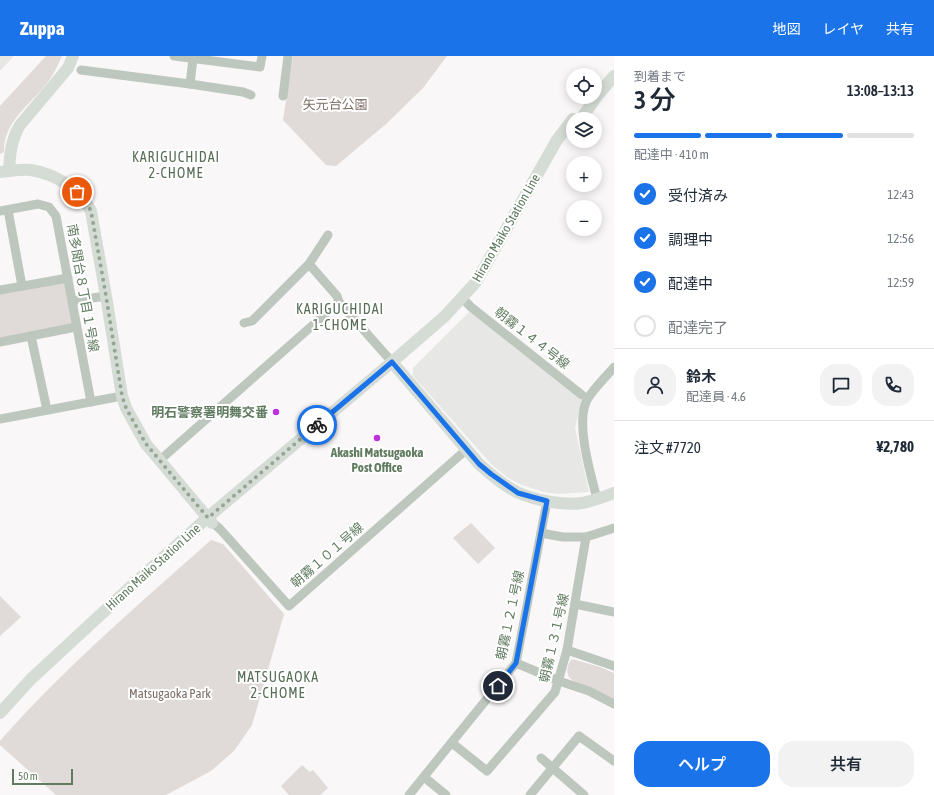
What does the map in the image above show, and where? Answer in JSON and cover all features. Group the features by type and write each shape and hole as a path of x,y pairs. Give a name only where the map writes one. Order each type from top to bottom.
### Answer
{"main road":[{"path":"73,56 68,68 20,125 10,149 4,171 30,170 47,174 62,181 86,201 91,211 122,396 126,408 146,444 210,520"},
{"path":"602,81 614,66"},
{"path":"586,112 614,76"},
{"name":"Hirano Maiko Station Line","path":"578,112 585,104"},
{"name":"Hirano Maiko Station Line","path":"0,713 37,674 137,581 394,365 445,316 476,282 557,140 566,128"},
{"name":"Hirano Maiko Station Line","path":"394,365 414,352 465,301 484,278 566,141"},
{"path":"394,365 479,464 518,493 547,501 568,503 581,503 614,493"},
{"name":"Hirano Maiko Station Line","path":"0,723 49,671 210,520"}],"street":[{"path":"174,56 218,59 260,67 262,56"},
{"path":"283,96 288,56"},
{"path":"190,84 193,58"},
{"path":"81,70 190,84 243,92 252,95"},
{"name":"南多聞台８丁目１号線","path":"4,210 38,204 49,207 56,216 91,402"},
{"path":"4,210 22,286"},
{"path":"244,322 252,321 309,264 328,235"},
{"path":"309,264 337,296 339,302 394,365"},
{"path":"0,290 68,278"},
{"path":"72,301 106,296"},
{"name":"朝霧１４４号線","path":"465,301 582,395"},
{"path":"160,460 339,302"},
{"path":"0,342 76,327"},
{"path":"31,336 47,410"},
{"path":"597,499 584,447 584,408 588,399 614,367"},
{"path":"0,416 47,410 122,396"},
{"name":"朝霧１０１号線","path":"210,520 220,529 289,606 467,449"},
{"name":"朝霧１２１号線","path":"409,795 516,663 547,501"},
{"path":"541,533 563,537 586,537 614,528"},
{"name":"朝霧１３１号線","path":"452,743 487,771 519,740 555,692 567,650 586,537"},
{"path":"575,604 614,612"},
{"path":"567,650 614,666"},
{"path":"516,663 558,681 589,691 614,704"},
{"path":"530,795 579,736 614,762"},
{"path":"541,758 584,795"},
{"path":"424,777 446,795"}],"shaded area":[{"path":"0,56 14,56 0,71"},
{"path":"470,311 582,400 575,428 589,492 557,494 544,492 522,485 508,478 492,465 413,376 413,368"}],"green space":[{"path":"46,56 62,56 47,83 19,114 13,123 5,141 4,152 0,154 0,106"},
{"name":"矢元台公園","path":"293,56 447,56 423,88 386,124 336,166 326,165 283,120"},
{"path":"64,282 73,324 0,338 0,294"},
{"path":"471,523 495,548 478,564 453,538"},
{"name":"Matsugaoka Park","path":"211,540 223,544 284,614 252,725 234,751 211,771 166,795 56,795 0,745 0,741 24,714 76,662"},
{"path":"0,596 21,617 0,636"},
{"path":"572,659 600,667 614,673 614,700 585,688 571,679 567,669"},
{"path":"302,765 310,772 313,770 328,788 320,795 289,795 281,786"}],"way so far":[{"path":"77,192 86,201 91,211 122,396 126,408 146,444 208,518 317,425"}],"place":[{"name":"明石警察署明舞交番","path":"276,412"},
{"name":"Akashi Matsugaoka Post Office","path":"377,438"}],"district":[{"name":"KARIGUCHIDAI 2-CHOME","path":"176,166"},
{"name":"KARIGUCHIDAI 1-CHOME","path":"340,318"},
{"name":"MATSUGAOKA 2-CHOME","path":"278,686"}],"route":[{"path":"317,425 392,362 479,464 518,493 547,501 518,646 516,663 498,686"}]}
